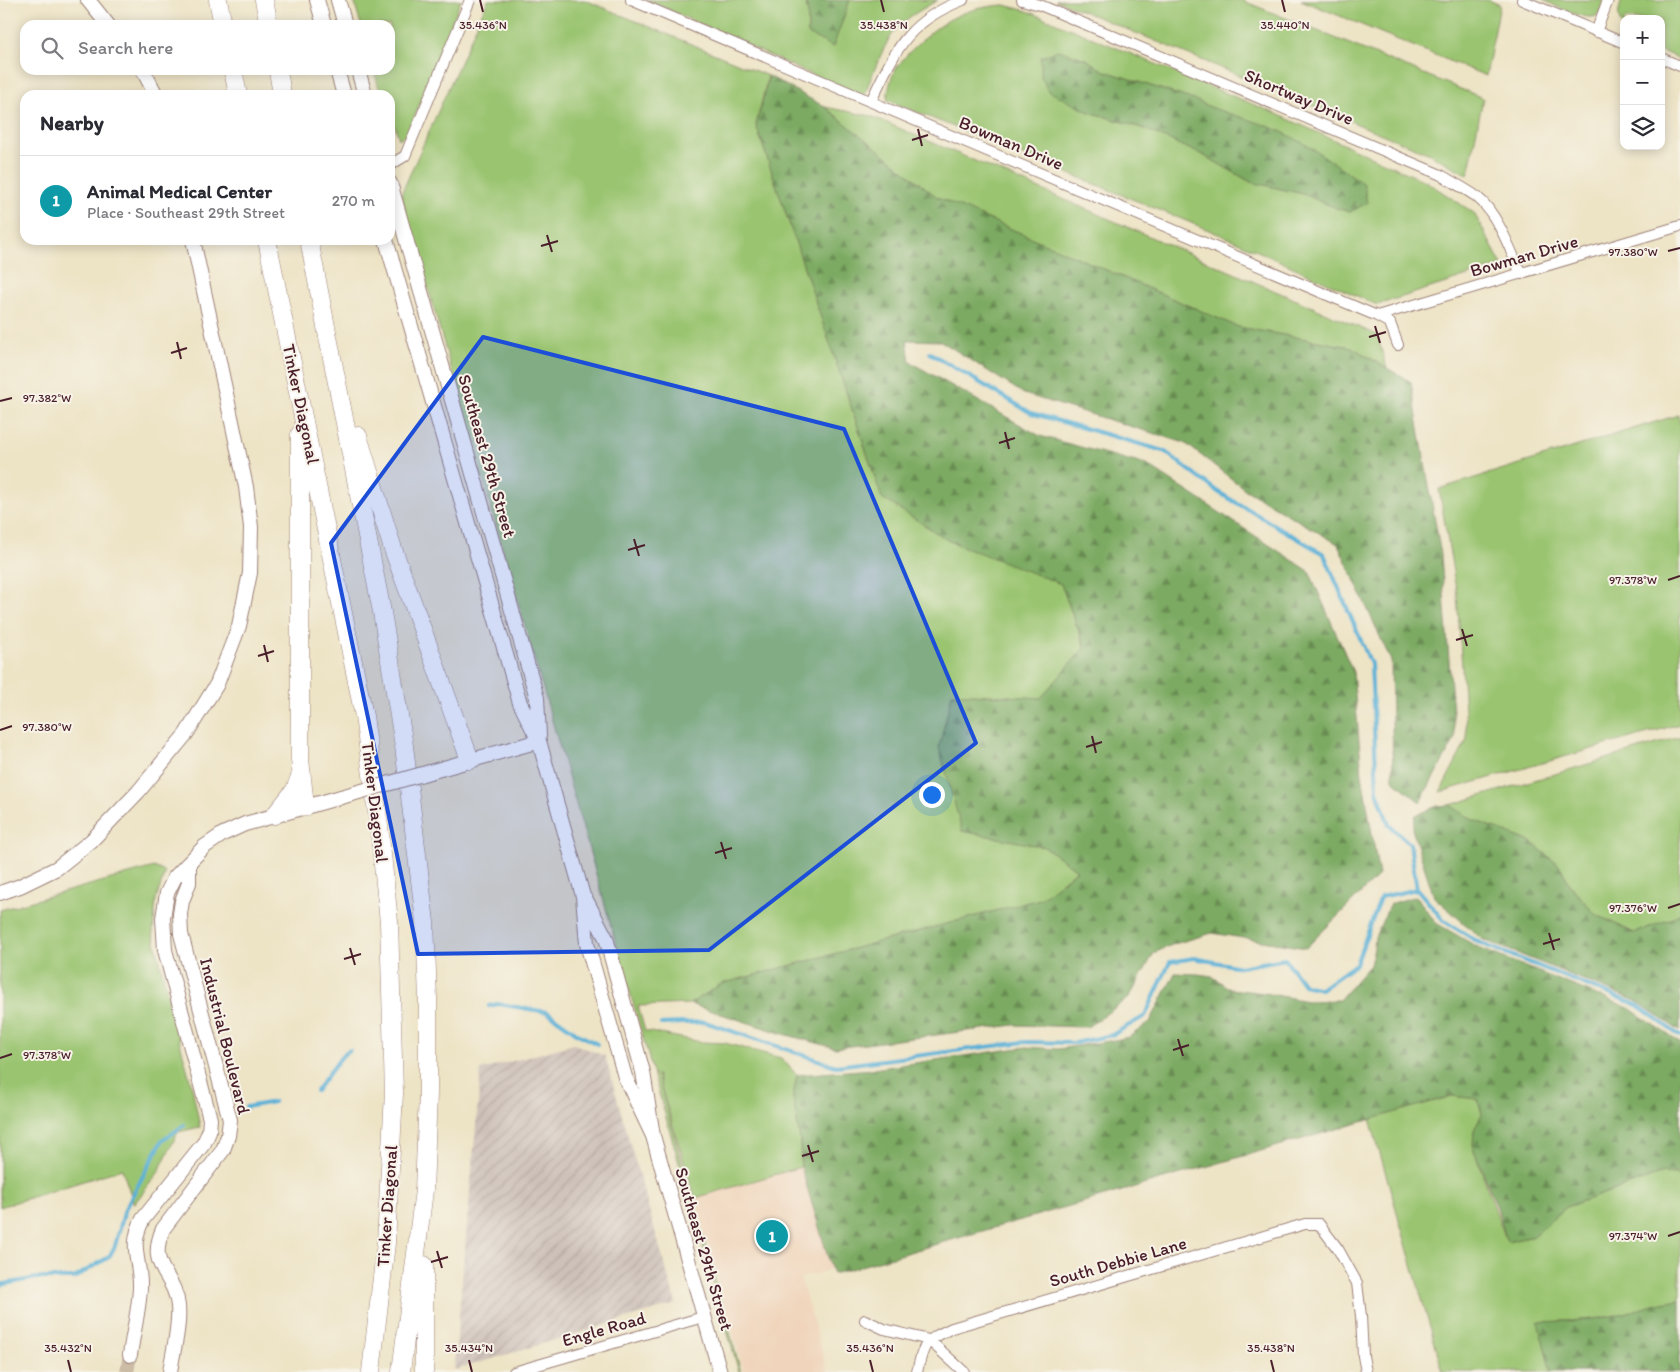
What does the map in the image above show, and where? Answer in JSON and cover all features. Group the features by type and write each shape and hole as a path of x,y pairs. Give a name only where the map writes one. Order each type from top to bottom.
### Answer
{"highway":[{"path":"218,0 222,20"},
{"path":"264,0 268,20"},
{"path":"234,75 237,90"},
{"path":"279,75 281,90"},
{"name":"Tinker Diagonal","path":"268,245 364,716 379,826 389,922 394,1093 387,1234 371,1372"},
{"name":"Tinker Diagonal","path":"310,245 382,612 403,737 425,922 428,999 428,1094 424,1190 402,1372"},
{"path":"328,342 393,549 470,760"},
{"path":"300,403 301,773 304,807"},
{"path":"275,815 295,790 301,773"},
{"path":"424,1190 424,1372"},
{"path":"363,1372 376,1333"}],"main road":[{"path":"88,0 104,20"},
{"path":"317,0 323,20"},
{"path":"338,0 344,20"},
{"path":"146,75 153,90"},
{"path":"338,75 343,90"},
{"path":"359,75 364,90"},
{"name":"Southeast 29th Street","path":"395,201 537,698 539,740"},
{"path":"0,893 20,886 57,868 91,841 138,792 186,734 218,684 239,626 250,573 251,527 246,487 194,245"},
{"name":"Southeast 29th Street","path":"387,245 520,703 539,740 583,896 587,944 625,1077 653,1136"},
{"name":"Industrial Boulevard","path":"130,1355 140,1288 135,1253 138,1229 143,1219 204,1143 209,1132 210,1119 165,950 163,918 167,893 175,877 204,847 223,834 245,824 539,740"},
{"name":"Industrial Boulevard","path":"170,1372 178,1319 178,1304 174,1290 161,1268 157,1253 158,1240 163,1229 223,1150 228,1136 230,1120 181,934 180,914 182,900 188,883 189,864"},
{"name":"Southeast 29th Street","path":"583,896 606,938 643,1072 653,1136 720,1372"},
{"path":"186,1028 204,1024"}],"street":[{"path":"395,161 404,156 470,0"},
{"name":"Bowman Drive","path":"632,0 1377,316 1390,323 1398,345"},
{"path":"871,101 895,52 917,25 942,8 963,0"},
{"name":"Shortway Drive","path":"1022,0 1040,5 1441,175 1478,198 1506,239 1521,274"},
{"path":"1522,0 1620,41"},
{"path":"1596,32 1608,0"},
{"path":"1665,60 1680,66"},
{"name":"Bowman Drive","path":"1377,316 1680,226"},
{"name":"South Debbie Lane","path":"929,1340 952,1328 1305,1224 1319,1224 1338,1249 1357,1283 1366,1372"},
{"name":"Engle Road","path":"514,1372 703,1317"},
{"path":"865,1320 884,1329 929,1340 964,1372"},
{"path":"916,1372 921,1355 929,1340"}],"highlighted area":[{"path":"483,337 844,429 976,743 709,950 418,954 331,543"}],"shaded area":[{"path":"574,1044 605,1056 676,1304 454,1370 481,1070"},
{"path":"801,1167 831,1269 800,1278 828,1372 744,1372 695,1198"}],"green space":[{"path":"354,0 461,0 408,133 399,139 395,126 395,90 380,90 375,75 395,75 395,20 360,20"},
{"path":"488,0 585,0 768,76 756,125 882,498 1061,584 1085,648 1041,698 952,693 962,831 1045,847 1077,870 1040,899 721,984 690,1004 638,1006 645,1031 702,1042 725,1043 781,1058 797,1075 793,1097 800,1140 801,1167 695,1198 657,1074 741,1372 739,1372 401,194"},
{"path":"647,0 805,0 808,13 808,34 833,46 850,0 938,0 917,12 898,27 887,42 863,98"},
{"path":"805,0 850,0 833,47 808,34 808,13"},
{"path":"1056,0 1241,0 1483,98 1468,175 1430,154"},
{"path":"1301,0 1489,0 1500,5 1486,76"},
{"path":"1543,0 1604,0 1597,15 1586,17"},
{"path":"1622,0 1680,0 1680,59 1665,53 1665,15 1620,15 1620,21 1618,14"},
{"path":"1005,5 1030,12 1279,115 1427,182 1474,213 1502,265 1377,305 1231,239 887,100 890,82 895,70 905,57 926,37 936,28 956,16 991,6","holes":["1086,59 1102,70 1197,101 1212,108 1366,203 1350,212 1303,194 1251,182 1203,155 1145,129 1087,111"]},
{"path":"1058,50 1086,59 1102,70 1280,131 1313,149 1364,184 1367,203 1350,212 1303,194 1251,182 1203,155 1145,129 1087,111 1048,91 1041,76 1041,57"},
{"path":"769,76 825,107 937,197 1238,327 1351,347 1411,382 1441,555 1455,739 1420,802 1393,780 1391,661 1338,544 1246,490 1185,443 1024,394 941,341 907,340 910,362 1040,436 1147,465 1309,571 1353,672 1362,775 1379,875 1306,948 1212,933 1174,944 1154,953 1129,998 1087,1027 1014,1025 835,1048 780,1033 690,1004 721,984 1040,899 1077,870 1045,847 962,831 939,747 952,693 1041,698 1085,647 1061,584 949,541 882,498 756,125"},
{"path":"825,107 871,116 1377,335 1387,368 1351,347 1238,327 937,197"},
{"path":"1678,415 1680,424 1680,724 1440,792 1467,740 1457,595 1439,489"},
{"path":"1680,737 1680,913 1673,918 1634,933 1595,914 1570,885 1560,866 1531,842 1473,820 1450,805"},
{"path":"1450,805 1473,820 1531,842 1560,866 1570,885 1595,914 1634,933 1673,918 1680,913 1680,1031 1636,1001 1482,939 1434,897 1412,829 1416,815 1437,806"},
{"path":"154,867 165,872 156,900 153,933 192,1087 200,1127 178,1132 158,1173 134,1204 122,1169 0,1207 0,910"},
{"path":"1416,896 1436,923 1481,949 1629,1008 1680,1043 1680,1178 1676,1174 1663,1173 1566,1207 1534,1236 1507,1242 1497,1207 1473,1147 1474,1130 1482,1114 1478,1099 1452,1096 833,1274 801,1167 800,1140 793,1097 797,1075 873,1069 1026,1047 1058,1049 1129,1037 1150,1022 1175,973 1212,976 1230,989 1307,1001 1339,1000 1370,965 1375,937 1390,904"},
{"path":"1452,1096 1478,1099 1482,1114 1474,1130 1473,1147 1507,1242 1534,1236 1566,1207 1663,1173 1676,1174 1680,1178 1680,1300 1603,1318 1539,1322 1551,1372 1443,1372 1370,1119"},
{"path":"1680,1300 1680,1372 1551,1372 1538,1322 1603,1318"}],"waterway":[{"path":"930,353 1031,413 1164,451 1218,492 1324,554 1371,664 1377,791 1389,825 1410,844 1417,889 1444,921 1480,943 1637,1005 1680,1036"},
{"path":"661,1024 705,1022 836,1066 1025,1042 1075,1043 1112,1035 1145,1016 1170,962 1194,958 1240,967 1285,959 1304,985 1321,989 1356,964 1381,897 1417,889"},
{"path":"489,1006 498,1004 547,1012 578,1034 597,1044"},
{"path":"316,1091 342,1056 350,1050"},
{"path":"246,1107 274,1102"},
{"path":"0,1285 37,1278 74,1278 109,1257 115,1246 125,1209 162,1141 184,1125"}],"tunnel":[{"path":"127,1372 130,1355"}],"place":[{"name":"Animal Medical Center","path":"772,1236"}]}
